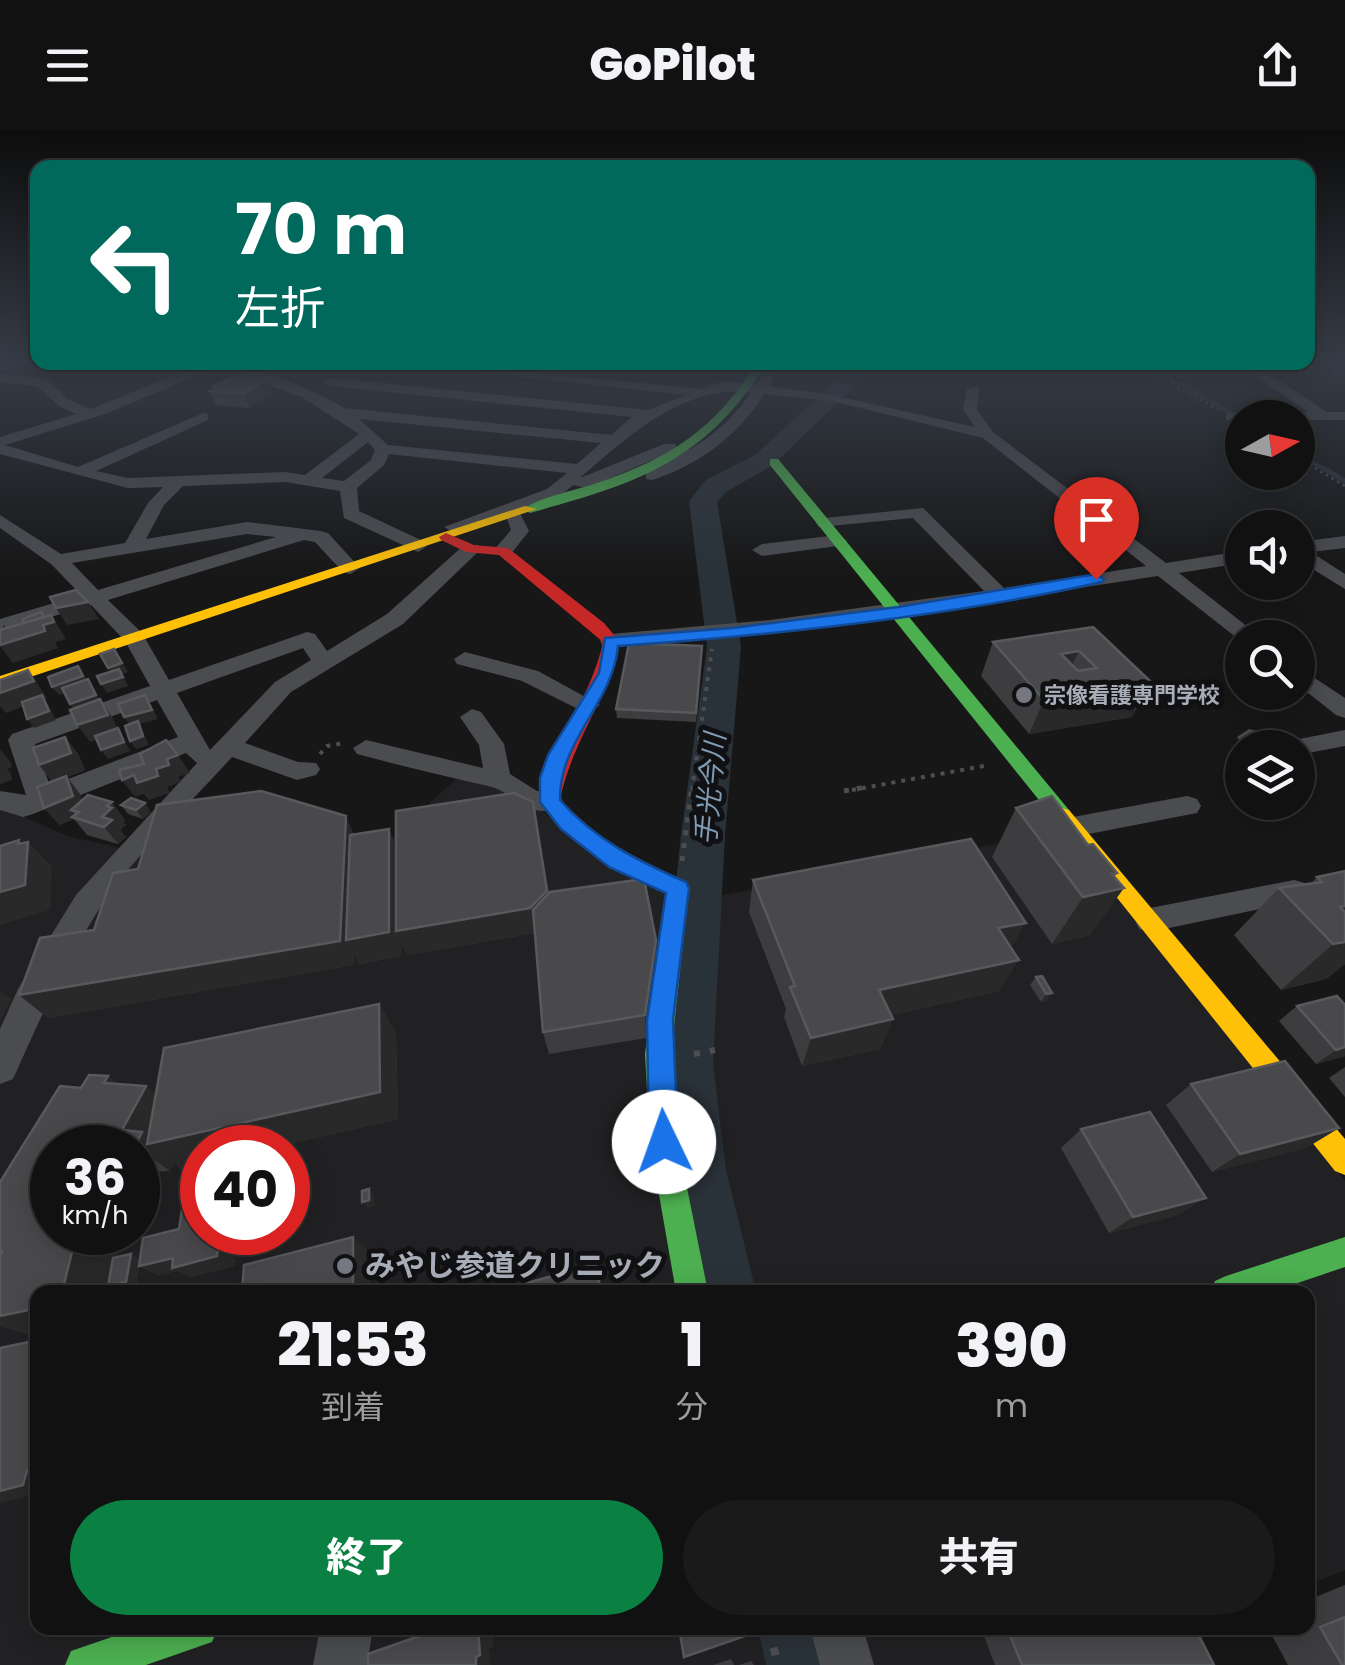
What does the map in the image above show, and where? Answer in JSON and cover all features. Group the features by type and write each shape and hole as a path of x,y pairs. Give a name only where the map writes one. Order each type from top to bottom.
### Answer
{"street":[{"path":"10,431 19,436"},
{"path":"0,446 36,431"},
{"path":"79,473 174,431"},
{"path":"363,431 383,450 480,458 585,482"},
{"path":"480,458 508,431"},
{"path":"525,431 614,440"},
{"path":"585,482 614,440 626,431"},
{"path":"0,682 350,568 645,459 696,431"},
{"path":"348,487 350,514 415,544 554,502 585,482 658,465 714,431"},
{"path":"554,502 572,502 636,482 705,448 727,431"},
{"path":"969,431 988,435"},
{"path":"985,431 1228,620"},
{"path":"309,480 368,434"},
{"path":"0,446 79,473 128,482 253,476 348,487 378,462 383,450"},
{"path":"774,462 1345,1161"},
{"path":"132,547 156,503 177,482"},
{"path":"763,551 917,512 997,593"},
{"path":"503,552 520,531 515,515"},
{"path":"0,520 58,560 134,638 208,771"},
{"path":"58,560 247,528 321,537 350,568"},
{"path":"0,626 302,535"},
{"path":"446,537 471,549 503,552 598,626 610,641 607,673 557,755 550,778 550,802 569,824 617,861 678,888 658,1054 664,1142 691,1285"},
{"path":"1315,547 1345,542"},
{"path":"0,1068 30,999 87,902 134,847 283,687 395,619 471,549"},
{"path":"610,641 723,633 898,612 997,593 1225,560"},
{"path":"1215,561 1225,568"},
{"path":"1315,562 1345,583"},
{"path":"41,800 20,740 306,639 324,660"},
{"path":"459,685 472,661 530,676 588,705"},
{"path":"1315,687 1345,710"},
{"path":"472,718 491,744 498,778"},
{"path":"1315,744 1345,738"},
{"path":"0,800 23,807 192,741"},
{"path":"230,748 297,771 307,769"},
{"path":"366,748 467,775 498,778 531,800 550,802"},
{"path":"1073,827 1187,806"},
{"path":"1150,920 1294,890"},
{"path":"1247,1285 1345,1252"},
{"path":"85,1665 177,1635"},
{"path":"340,1665 346,1635"},
{"path":"839,1635 847,1665"}],"path":[{"path":"1315,468 1345,486"},
{"path":"678,888 723,633"},
{"path":"307,769 327,746 338,741 366,748"},
{"path":"844,791 1018,760"},
{"path":"771,1635 778,1665"}],"shaded area":[{"path":"456,779 498,784 687,902 1066,831 1345,1181 1345,1570 1315,1582 1315,1285 30,1285 30,1635 1189,1635 1116,1665 0,1665 0,806 67,836 120,848 381,848"}],"building":[{"path":"76,590 88,602 56,608 50,597"},
{"path":"41,612 44,617 24,623 23,619"},
{"path":"51,615 54,622 43,625 45,631 0,645 0,630"},
{"path":"1093,627 1151,682 1044,700 993,642","holes":["1079,651 1097,668 1078,671 1061,654"]},
{"path":"629,643 702,646 696,713 616,709"},
{"path":"114,649 122,663 108,668 100,654"},
{"path":"78,666 83,676 52,687 48,677"},
{"path":"119,669 123,677 101,684 97,676"},
{"path":"28,670 34,681 0,693 0,680"},
{"path":"88,679 96,695 70,704 62,688"},
{"path":"42,695 49,711 27,719 22,702"},
{"path":"145,695 152,710 124,717 118,704"},
{"path":"100,699 108,715 77,725 70,710"},
{"path":"138,721 143,736 130,741 125,726"},
{"path":"118,728 124,742 101,750 95,736"},
{"path":"65,737 71,753 39,765 33,748"},
{"path":"166,740 178,755 167,759 169,765 156,769 158,776 137,783 134,775 122,780 119,770 144,764 140,754"},
{"path":"66,776 73,796 44,808 37,787"},
{"path":"261,791 346,816 340,941 19,995 40,938 94,930 113,873 138,869 157,805"},
{"path":"514,793 533,802 547,891 530,908 396,931 396,811"},
{"path":"88,795 112,802 107,806 112,808 102,817 112,820 104,827 72,817 79,812 71,810"},
{"path":"1052,796 1088,845 1093,844 1117,873 1112,874 1124,888 1083,897 1016,808"},
{"path":"131,798 145,803 136,810 121,805"},
{"path":"389,829 389,932 346,940 350,835"},
{"path":"971,839 1026,923 998,928 1019,960 879,990 893,1019 811,1038 753,880"},
{"path":"19,840 18,844 28,842 25,885 0,892 0,846"},
{"path":"1345,871 1345,906 1340,907 1345,912 1345,942 1333,944 1279,888 1322,882 1317,877"},
{"path":"644,879 656,940 645,1015 543,1032 533,910 550,892"},
{"path":"1042,976 1052,993 1046,994 1036,977"},
{"path":"1337,996 1345,1005 1345,1047 1336,1050 1297,1006"},
{"path":"379,1004 380,1092 232,1125 180,1125 180,1137 160,1141 160,1125 150,1125 164,1048"},
{"path":"1285,1061 1339,1128 1240,1154 1191,1084"},
{"path":"89,1075 108,1076 104,1083 146,1086 125,1125 36,1125 60,1086 81,1088"},
{"path":"1150,1112 1206,1198 1133,1217 1081,1129"},
{"path":"30,1134 30,1255 71,1255 64,1285 30,1285 30,1310 0,1316 2,1251 0,1182"},
{"path":"369,1189 369,1200 362,1202 362,1191"},
{"path":"180,1222 180,1255 217,1256 172,1268 173,1258 139,1266 141,1255 160,1255 160,1234 179,1229"},
{"path":"353,1237 353,1285 243,1285 244,1265 283,1255 310,1255 310,1248"},
{"path":"131,1255 126,1282 108,1285 113,1258"},
{"path":"596,1264 600,1285 520,1285"},
{"path":"30,1342 30,1470 23,1485 0,1491 0,1348"},
{"path":"1345,1617 1345,1665 1342,1665 1320,1627"},
{"path":"422,1635 479,1635 480,1655 476,1665 368,1665 368,1654"},
{"path":"680,1635 748,1635 684,1657"},
{"path":"1010,1635 1199,1635 1214,1665 1022,1665"}],"waterway":[{"name":"手光今川","path":"720,1285 695,1170 685,1064 703,835 724,647 703,501 716,486 764,460 795,431"},
{"path":"1315,464 1327,471"},
{"path":"1323,468 1345,481"},
{"name":"手光今川","path":"802,1635 809,1665"}],"traffic: fast":[{"path":"530,509 634,475 664,461 709,431"},
{"path":"774,462 1062,815"},
{"path":"631,865 678,888 658,1054 664,1143 691,1285"},
{"path":"1247,1285 1345,1252"},
{"path":"85,1665 177,1635"}],"traffic: slow":[{"path":"0,682 530,509"},
{"path":"1062,815 1345,1161"}],"traffic: jam":[{"path":"446,537 471,549 503,551 598,626 611,641 600,683 562,758 550,802 593,842 631,865"}],"place":[{"name":"宗像看護専門学校","path":"1024,695"},
{"name":"みやじ参道クリニック","path":"345,1266"}],"route":[{"path":"664,1142 658,1054 678,888 617,861 569,824 550,802 550,778 557,755 607,673 610,641 732,633 898,612 1096,579"}]}
